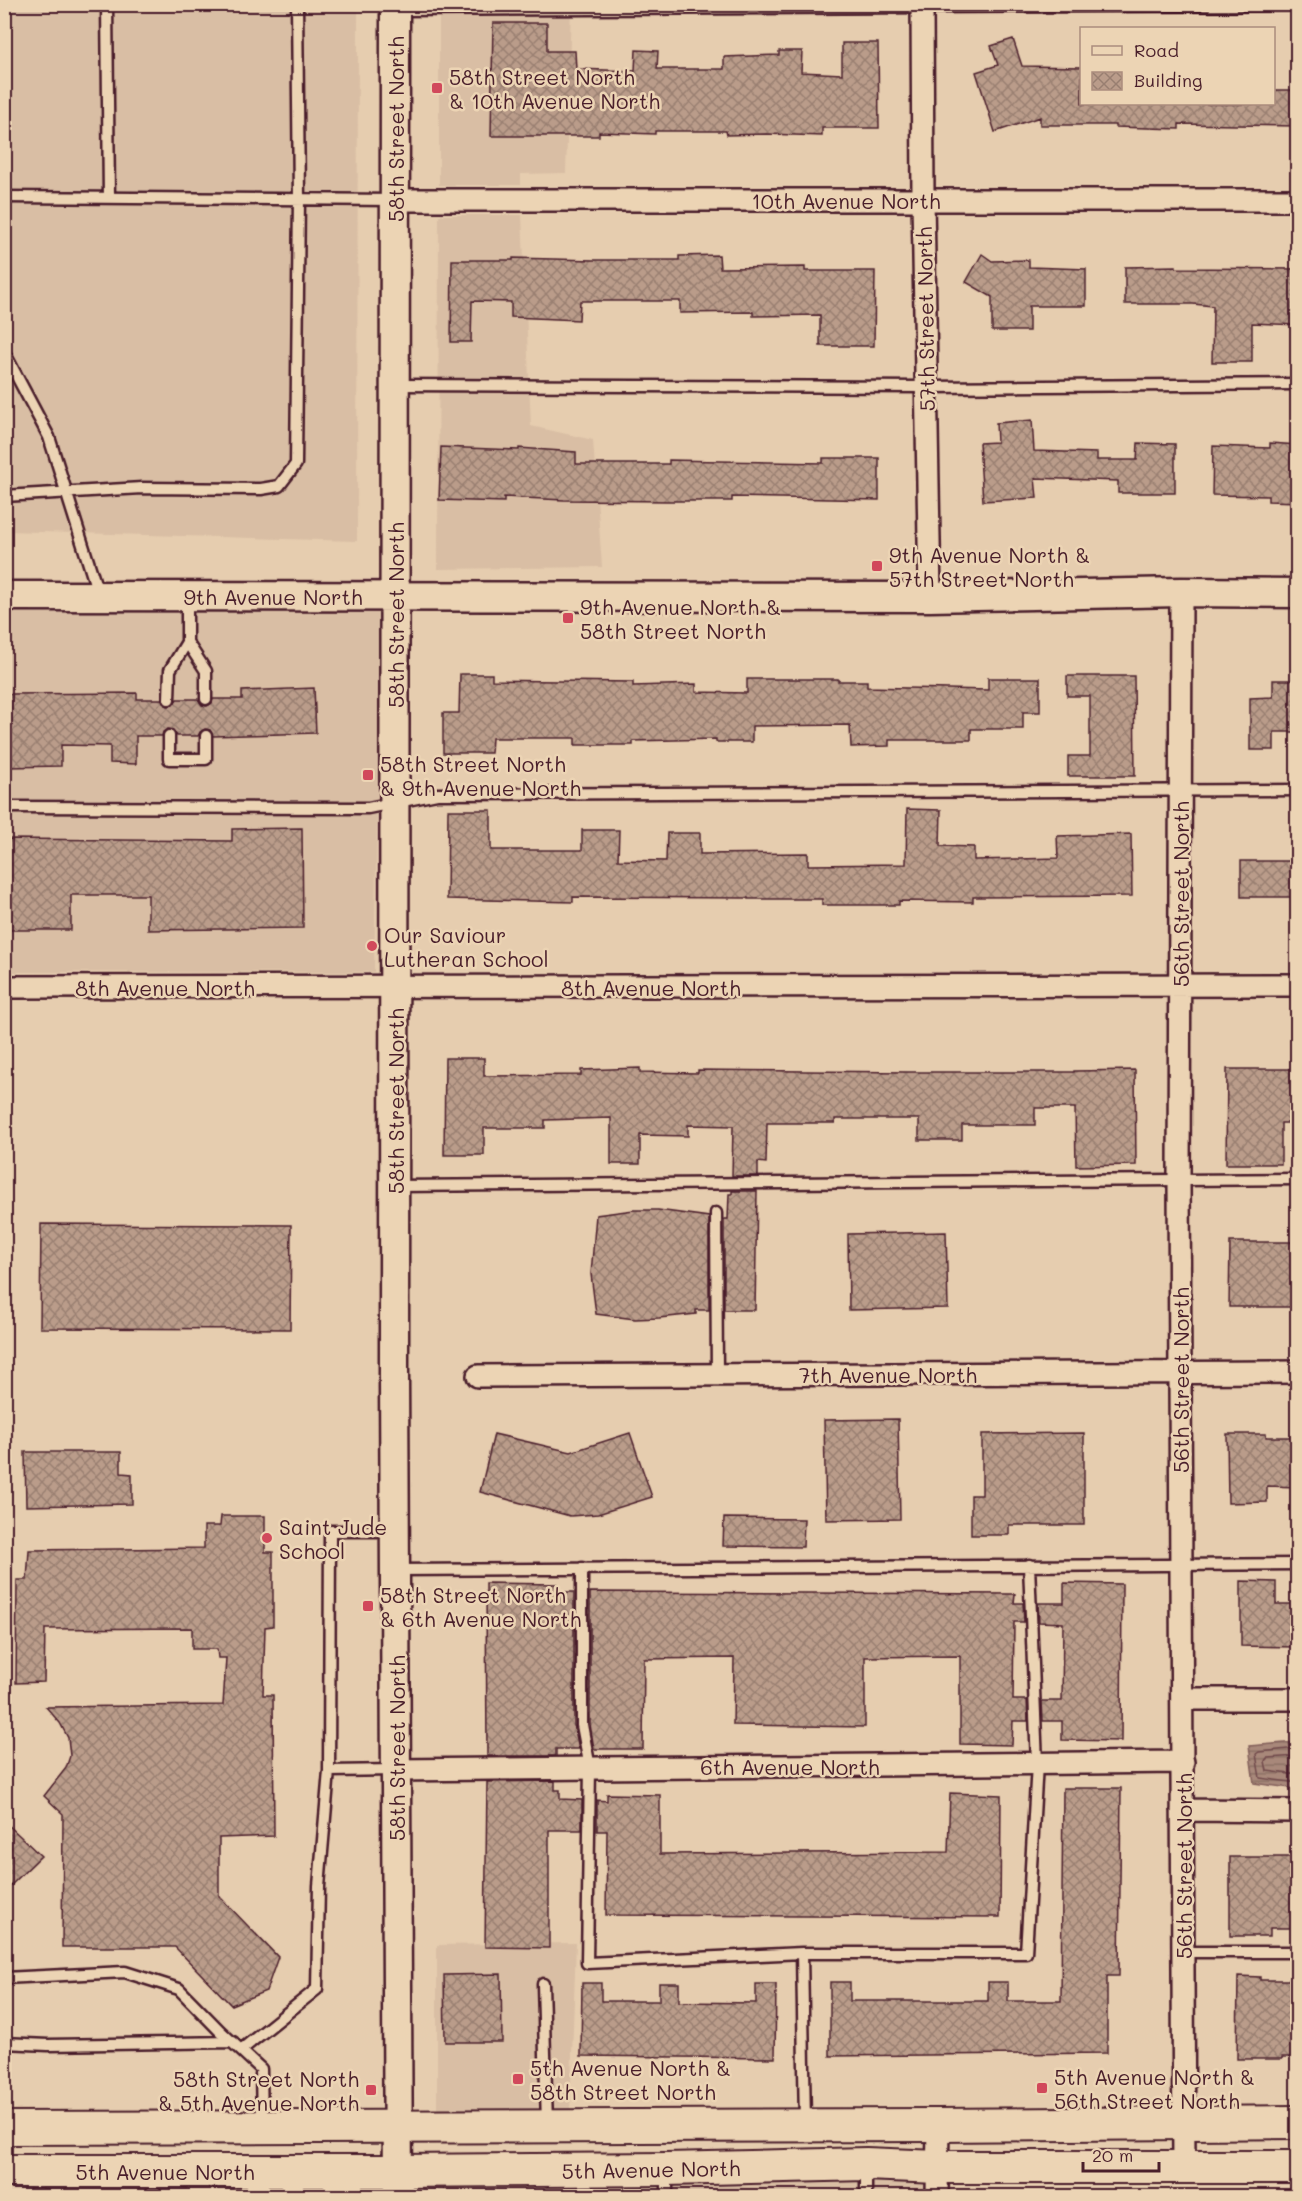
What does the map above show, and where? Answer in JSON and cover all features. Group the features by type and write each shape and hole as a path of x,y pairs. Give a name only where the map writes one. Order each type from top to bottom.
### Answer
{"main road":[{"name":"5th Avenue North","path":"4,2128 1298,2122"},
{"name":"5th Avenue North","path":"4,2171 398,2184 667,2183 866,2164 938,2182 1184,2167 1298,2167"}],"street":[{"name":"57th Street North","path":"922,6 930,597"},
{"name":"58th Street North","path":"395,8 395,1570 398,2184"},
{"name":"10th Avenue North","path":"395,200 1298,200"},
{"name":"56th Street North","path":"1181,592 1179,1180 1184,2167"},
{"name":"9th Avenue North","path":"4,596 930,597 1298,592"},
{"name":"8th Avenue North","path":"4,987 1298,985"},
{"name":"7th Avenue North","path":"478,1376 1298,1372"},
{"path":"1182,1699 1298,1699"},
{"name":"6th Avenue North","path":"396,1770 1183,1762"},
{"path":"1182,1810 1298,1811"},
{"path":"938,2125 938,2182"}],"lane":[{"path":"107,4 108,198"},
{"path":"4,496 142,488 261,489 279,486 296,464 299,200 297,4"},
{"path":"395,8 1298,5"},
{"path":"4,197 395,200"},
{"path":"4,352 49,437 99,596"},
{"path":"395,385 926,387 1298,384"},
{"path":"187,596 188,642 206,671 206,699"},
{"path":"169,699 170,670 188,642"},
{"path":"169,736 169,759 206,759 206,736"},
{"path":"4,807 368,808 437,794 1298,790"},
{"path":"395,1186 1298,1179"},
{"path":"716,1213 717,1375"},
{"path":"4,2043 237,2046 317,1989 320,1886 329,1771 330,1531 395,1531"},
{"path":"395,1570 1298,1564"},
{"path":"582,1568 582,1725 590,1768 587,1963 802,1953 1026,1953 1037,1764 1029,1565"},
{"path":"329,1771 396,1770"},
{"path":"1183,1952 1298,1952"},
{"path":"802,1953 805,2126"},
{"path":"4,1978 125,1972 179,1989 261,2069 262,2127"},
{"path":"543,1984 547,2125"},
{"path":"866,2164 866,2196"}],"shaded area":[{"path":"5,5 358,5 357,541 5,531"},
{"path":"439,5 571,5 566,173 521,174 521,185 439,185"},
{"path":"439,215 522,215 531,426 593,440 602,567 438,569"},
{"path":"4,611 381,611 374,972 5,972"},
{"path":"576,1943 570,2111 437,2112 437,1945"},
{"path":"865,2179 924,2181 924,2196 437,2196 437,2186"}],"water":[{"path":"1297,1742 1297,1789 1254,1783 1249,1746"}],"building":[{"path":"493,23 547,23 547,51 575,51 576,69 635,71 636,50 658,51 657,69 724,69 724,57 779,55 779,51 802,51 801,72 842,74 842,43 878,43 879,128 822,128 822,136 727,135 726,131 655,131 655,134 599,132 599,136 491,136"},
{"path":"1013,39 1022,66 1080,67 1080,105 1275,105 1275,90 1298,90 1298,126 1179,124 1179,129 1115,127 1115,125 1040,125 1040,117 995,132 976,72 998,65 991,46"},
{"path":"982,254 992,261 1029,260 1029,267 1086,269 1086,306 1029,306 1029,331 992,331 992,297 966,282"},
{"path":"719,255 720,268 805,267 805,271 875,271 874,346 820,346 820,315 753,316 753,312 680,313 680,301 580,301 579,320 511,317 511,302 472,301 471,342 451,342 452,260 513,260 513,258 679,260 679,256"},
{"path":"1176,266 1176,268 1298,269 1298,325 1252,323 1252,362 1212,362 1213,306 1125,304 1125,267"},
{"path":"1032,420 1034,451 1097,453 1097,460 1137,460 1138,443 1175,444 1175,493 1118,493 1118,481 1035,478 1037,498 983,501 979,443 997,442 996,423"},
{"path":"1270,443 1298,445 1298,502 1268,501 1268,496 1212,495 1213,446 1270,448"},
{"path":"441,447 519,450 519,448 576,452 576,464 669,464 669,460 823,463 823,458 879,458 879,500 732,497 732,501 669,501 504,497 504,502 439,500"},
{"path":"460,674 492,674 492,680 633,682 633,686 696,684 696,692 747,693 747,679 838,679 838,681 867,681 867,687 988,690 988,678 1040,678 1040,712 1023,712 1023,729 971,729 971,740 889,740 889,746 851,747 850,725 752,726 752,742 716,742 716,739 633,741 633,745 575,745 575,738 492,738 491,753 443,753 443,713 459,713"},
{"path":"1067,676 1134,676 1135,776 1068,776 1068,756 1090,756 1090,696 1067,696"},
{"path":"1273,680 1297,680 1297,732 1274,732 1274,750 1250,750 1250,698 1273,697"},
{"path":"314,688 316,733 213,736 210,730 205,729 198,736 177,736 173,730 168,729 163,732 162,736 136,736 136,764 110,763 110,746 61,745 61,766 8,767 7,694 137,693 137,699 162,699 163,703 168,706 173,705 177,699 198,699 202,705 207,706 212,703 213,699 242,699 242,691"},
{"path":"907,809 941,810 940,846 974,847 974,860 1058,858 1057,836 1131,834 1132,896 973,897 973,902 899,901 899,905 822,905 822,899 748,898 573,897 573,902 447,899 448,810 491,810 491,850 582,850 582,830 619,830 618,860 666,861 667,833 700,833 700,854 808,853 808,865 906,864"},
{"path":"302,828 303,928 148,930 148,895 71,895 71,930 9,930 9,839 232,841 232,829"},
{"path":"1241,861 1298,861 1298,897 1241,897"},
{"path":"445,1058 484,1058 484,1076 581,1075 581,1070 640,1068 640,1072 698,1073 698,1070 1074,1072 1135,1070 1136,1165 1076,1166 1075,1108 1035,1108 1035,1125 962,1125 962,1140 919,1140 919,1119 835,1119 835,1123 767,1123 766,1163 758,1162 758,1176 732,1176 733,1126 688,1125 688,1136 640,1135 640,1164 611,1164 611,1118 545,1120 545,1128 484,1128 484,1155 444,1155"},
{"path":"1227,1069 1298,1069 1298,1123 1281,1123 1281,1164 1226,1164"},
{"path":"732,1191 757,1191 755,1310 724,1310 724,1219 728,1219 729,1194 732,1194"},
{"path":"634,1210 658,1210 709,1217 709,1310 696,1310 696,1314 635,1319 596,1314 591,1274 596,1215"},
{"path":"41,1224 291,1225 290,1329 40,1328"},
{"path":"946,1232 948,1308 849,1310 848,1234"},
{"path":"1230,1242 1298,1242 1298,1307 1229,1307"},
{"path":"898,1419 900,1519 826,1520 824,1420"},
{"path":"630,1433 652,1497 598,1514 570,1516 480,1492 494,1434 571,1452"},
{"path":"1084,1433 1084,1525 1009,1525 1009,1535 971,1535 971,1495 982,1495 982,1434"},
{"path":"1227,1434 1298,1437 1298,1487 1267,1486 1267,1502 1228,1503"},
{"path":"25,1452 121,1452 121,1473 132,1474 132,1504 26,1506"},
{"path":"221,1516 265,1516 265,1552 273,1552 273,1626 265,1627 263,1695 273,1695 274,1836 219,1838 219,1896 278,1957 266,1991 231,2005 175,1947 62,1947 63,1814 44,1796 66,1768 70,1756 68,1738 60,1723 46,1707 223,1705 226,1658 218,1658 217,1649 192,1649 192,1628 45,1629 44,1682 16,1683 17,1580 27,1580 29,1550 204,1548 204,1526 220,1526"},
{"path":"724,1518 804,1519 803,1547 723,1546"},
{"path":"1241,1581 1276,1582 1276,1604 1298,1604 1298,1647 1241,1646"},
{"path":"486,1583 557,1584 557,1592 574,1592 574,1725 579,1749 556,1749 556,1756 487,1756"},
{"path":"1064,1583 1122,1584 1121,1741 1062,1740 1062,1721 1043,1721 1042,1701 1062,1701 1063,1623 1039,1622 1038,1603 1064,1603"},
{"path":"590,1592 1015,1594 1014,1603 1023,1603 1024,1622 1014,1622 1013,1700 1027,1700 1028,1721 1013,1721 1012,1745 960,1744 960,1656 865,1657 865,1727 733,1725 734,1658 644,1659 643,1749 594,1749 590,1724"},
{"path":"555,1781 555,1790 560,1790 560,1799 582,1800 582,1830 549,1830 549,1948 485,1947 487,1782"},
{"path":"1063,1788 1121,1788 1119,1976 1107,1976 1107,2053 830,2056 830,1982 850,1982 850,2001 988,2001 988,1982 1008,1982 1008,2001 1061,2001"},
{"path":"950,1793 1001,1795 1000,1917 606,1915 607,1831 597,1831 597,1800 607,1801 607,1794 660,1795 660,1854 948,1852"},
{"path":"4,1821 41,1856 4,1892"},
{"path":"1230,1857 1298,1857 1298,1928 1270,1928 1270,1936 1230,1936"},
{"path":"501,1974 502,2042 445,2042 444,1975"},
{"path":"1238,1976 1260,1977 1260,1980 1298,1980 1298,2057 1237,2059"},
{"path":"582,1983 601,1983 601,2001 659,2001 659,1983 679,1983 679,2002 756,2003 756,1984 776,1984 775,2058 581,2056"}],"place":[{"name":"58th Street North & 10th Avenue North","path":"437,88"},
{"name":"9th Avenue North & 57th Street North","path":"877,566"},
{"name":"9th Avenue North & 58th Street North","path":"568,618"},
{"name":"58th Street North & 9th Avenue North","path":"368,775"},
{"name":"Our Saviour Lutheran School","path":"372,946"},
{"name":"Saint Jude School","path":"267,1538"},
{"name":"58th Street North & 6th Avenue North","path":"368,1606"},
{"name":"5th Avenue North & 58th Street North","path":"518,2079"},
{"name":"5th Avenue North & 56th Street North","path":"1042,2088"},
{"name":"58th Street North & 5th Avenue North","path":"371,2090"}]}
